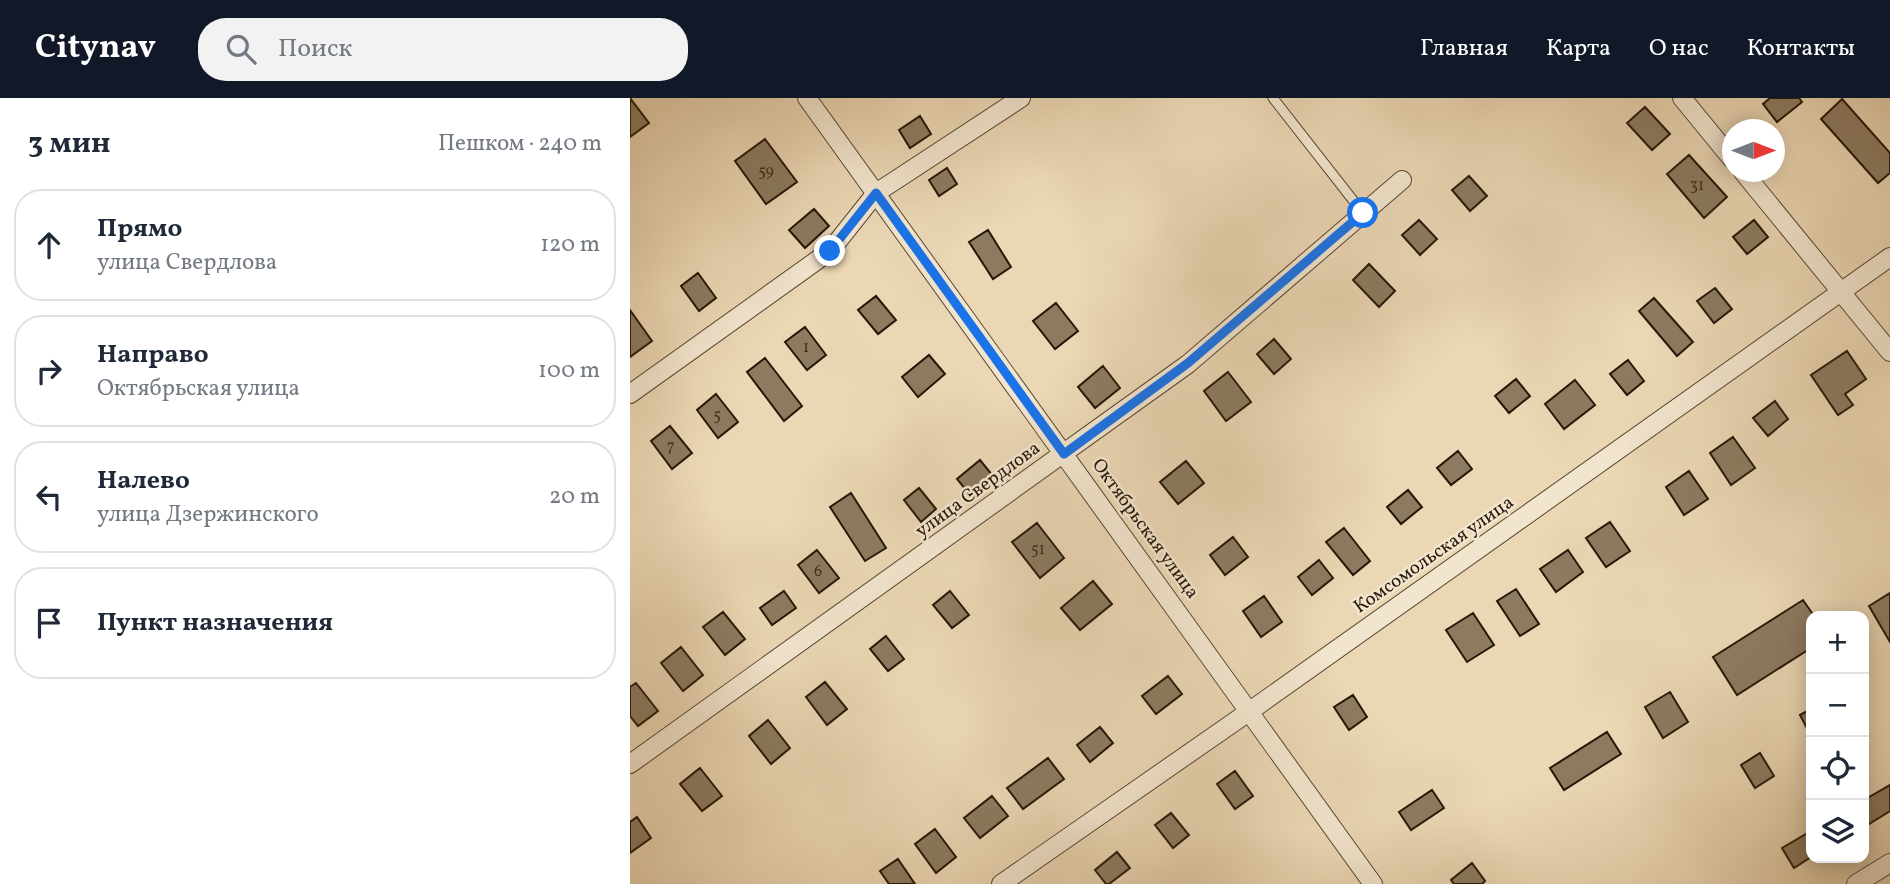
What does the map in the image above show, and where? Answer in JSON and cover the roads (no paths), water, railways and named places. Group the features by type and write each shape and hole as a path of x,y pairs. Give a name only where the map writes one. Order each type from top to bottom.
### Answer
{"street":[{"name":"Октябрьская улица","path":"807,98 1373,884"},
{"path":"630,394 830,251 876,193 1021,98"},
{"path":"1682,98 1722,147"},
{"name":"улица Свердлова","path":"630,764 1188,363 1402,180"},
{"path":"1751,182 1890,352"},
{"name":"Комсомольская улица","path":"1001,884 1250,711 1890,257"},
{"path":"1856,884 1890,863"}],"lane":[{"path":"1273,98 1363,213"}]}
